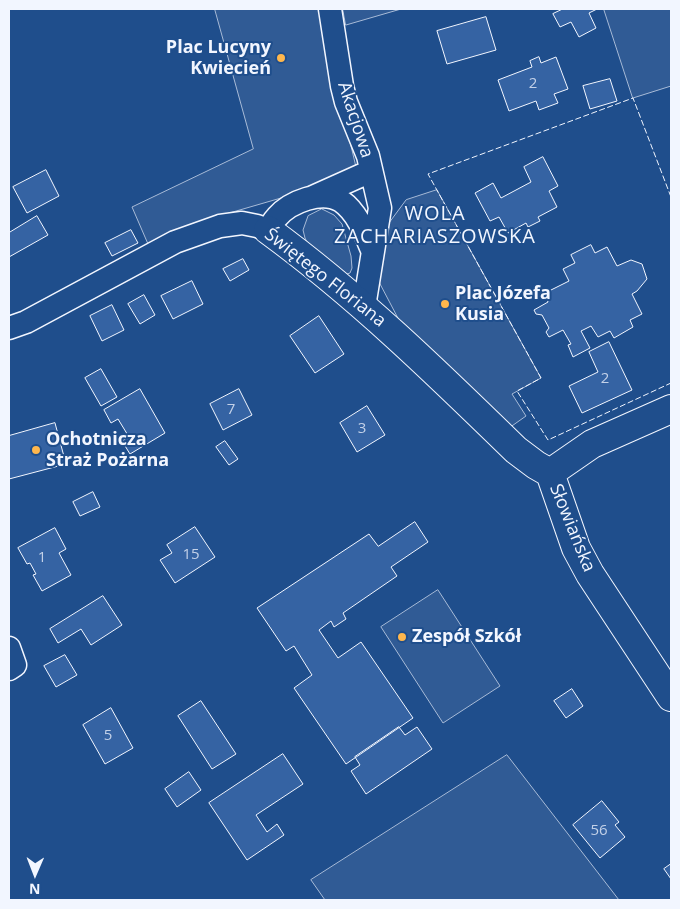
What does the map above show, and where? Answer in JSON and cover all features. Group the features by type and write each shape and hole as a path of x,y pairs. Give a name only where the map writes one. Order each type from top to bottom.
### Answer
{"street":[{"name":"Akacjowa","path":"330,9 346,102 368,156 380,208 364,306"},
{"name":"Akacjowa","path":"268,230 277,216 294,204 372,171"},
{"path":"312,197 330,197 340,201 350,210 364,229 372,250"},
{"name":"Świętego Floriana","path":"9,328 26,322 175,242 227,225 242,223 257,226 268,230 364,306 516,450 536,465 550,472"},
{"name":"Słowiańska","path":"671,409 592,444 550,472 576,548 590,574 671,697"},
{"path":"9,648 15,665 9,669"}],"shaded area":[{"name":"Plac Lucyny Kwiecień","path":"215,9 325,9 342,108 356,167 312,189 219,216 148,244 132,207 253,149"},
{"path":"343,9 401,9 346,25"},
{"path":"604,9 671,9 671,86 633,98"},
{"name":"Plac Józefa Kusia","path":"437,190 541,378 512,394 526,416 509,428 400,322 379,282 383,231 406,200"},
{"path":"322,209 334,215 342,224 351,256 352,268 350,273 344,275 310,249 305,238 303,230 308,216"},
{"path":"438,590 500,686 443,723 381,627"},
{"path":"507,755 619,900 325,900 311,880"}],"building":[{"path":"563,9 597,9 589,13 596,28 579,37 571,22 560,27 553,14"},
{"path":"486,17 496,50 447,64 437,31"},
{"path":"539,57 541,63 556,57 568,89 554,94 558,103 539,110 536,101 509,111 498,80 532,67 530,61"},
{"path":"610,79 617,101 590,109 583,86"},
{"path":"543,157 558,186 549,191 557,207 538,217 540,221 528,227 526,223 508,233 499,217 490,221 475,193 493,183 501,198 531,182 524,167"},
{"path":"46,170 59,196 27,213 13,187"},
{"path":"37,216 48,235 9,257 9,233"},
{"path":"131,230 138,243 112,256 105,243"},
{"path":"591,245 595,253 607,247 617,266 631,260 642,264 647,279 632,294 642,314 630,320 633,327 614,338 610,331 598,337 591,326 581,331 590,348 573,357 568,345 571,344 563,330 549,337 546,332 549,328 542,315 536,314 534,310 548,302 545,293 569,281 563,269 575,263 571,255"},
{"path":"243,259 249,270 230,281 223,269"},
{"path":"192,281 203,304 173,319 161,296"},
{"path":"144,295 155,315 140,324 128,304"},
{"path":"112,305 124,330 102,341 90,316"},
{"path":"319,316 344,354 315,373 290,336"},
{"path":"609,342 632,390 582,413 569,386 598,372 589,352"},
{"path":"101,369 117,397 101,406 85,378"},
{"path":"140,389 165,433 130,454 122,441 129,437 118,419 111,423 104,410"},
{"path":"239,389 252,415 223,430 210,404"},
{"path":"367,406 385,435 357,452 340,423"},
{"name":"Ochotnicza Straż Pożarna","path":"55,423 66,464 9,479 9,436"},
{"path":"225,441 238,459 229,465 216,447"},
{"path":"93,492 100,507 80,516 73,502"},
{"path":"415,522 428,542 391,567 397,576 343,613 346,619 334,627 331,621 319,630 338,658 361,642 413,718 346,764 294,688 312,675 294,646 286,651 257,608 369,534 378,546"},
{"path":"195,527 215,557 175,583 160,560 172,553 167,545"},
{"path":"55,528 66,549 59,553 71,575 42,591 33,575 36,574 30,563 27,564 18,548"},
{"path":"103,596 122,625 91,645 81,629 58,643 50,629"},
{"path":"65,655 77,675 56,687 44,666"},
{"path":"572,689 583,706 566,718 554,701"},
{"path":"201,701 236,754 212,769 178,716"},
{"path":"111,708 133,748 105,764 83,725"},
{"path":"399,727 405,735 417,727 432,749 366,794 351,771 360,765 355,757"},
{"path":"283,754 303,784 256,815 267,832 277,824 284,835 247,860 209,803"},
{"path":"189,772 201,790 177,807 165,789"},
{"path":"602,801 619,822 615,825 625,837 600,858 573,825"},
{"path":"671,864 671,879 664,869"}],"fence":[{"path":"671,197 633,98 428,174 541,378 517,391 548,440 671,383"}],"place":[{"name":"Plac Lucyny Kwiecień","path":"281,58"},
{"name":"Plac Józefa Kusia","path":"445,304"},
{"name":"Ochotnicza Straż Pożarna","path":"36,450"},
{"name":"Zespół Szkół","path":"402,637"}],"district":[{"name":"WOLA ZACHARIASZOWSKA","path":"435,226"}]}
